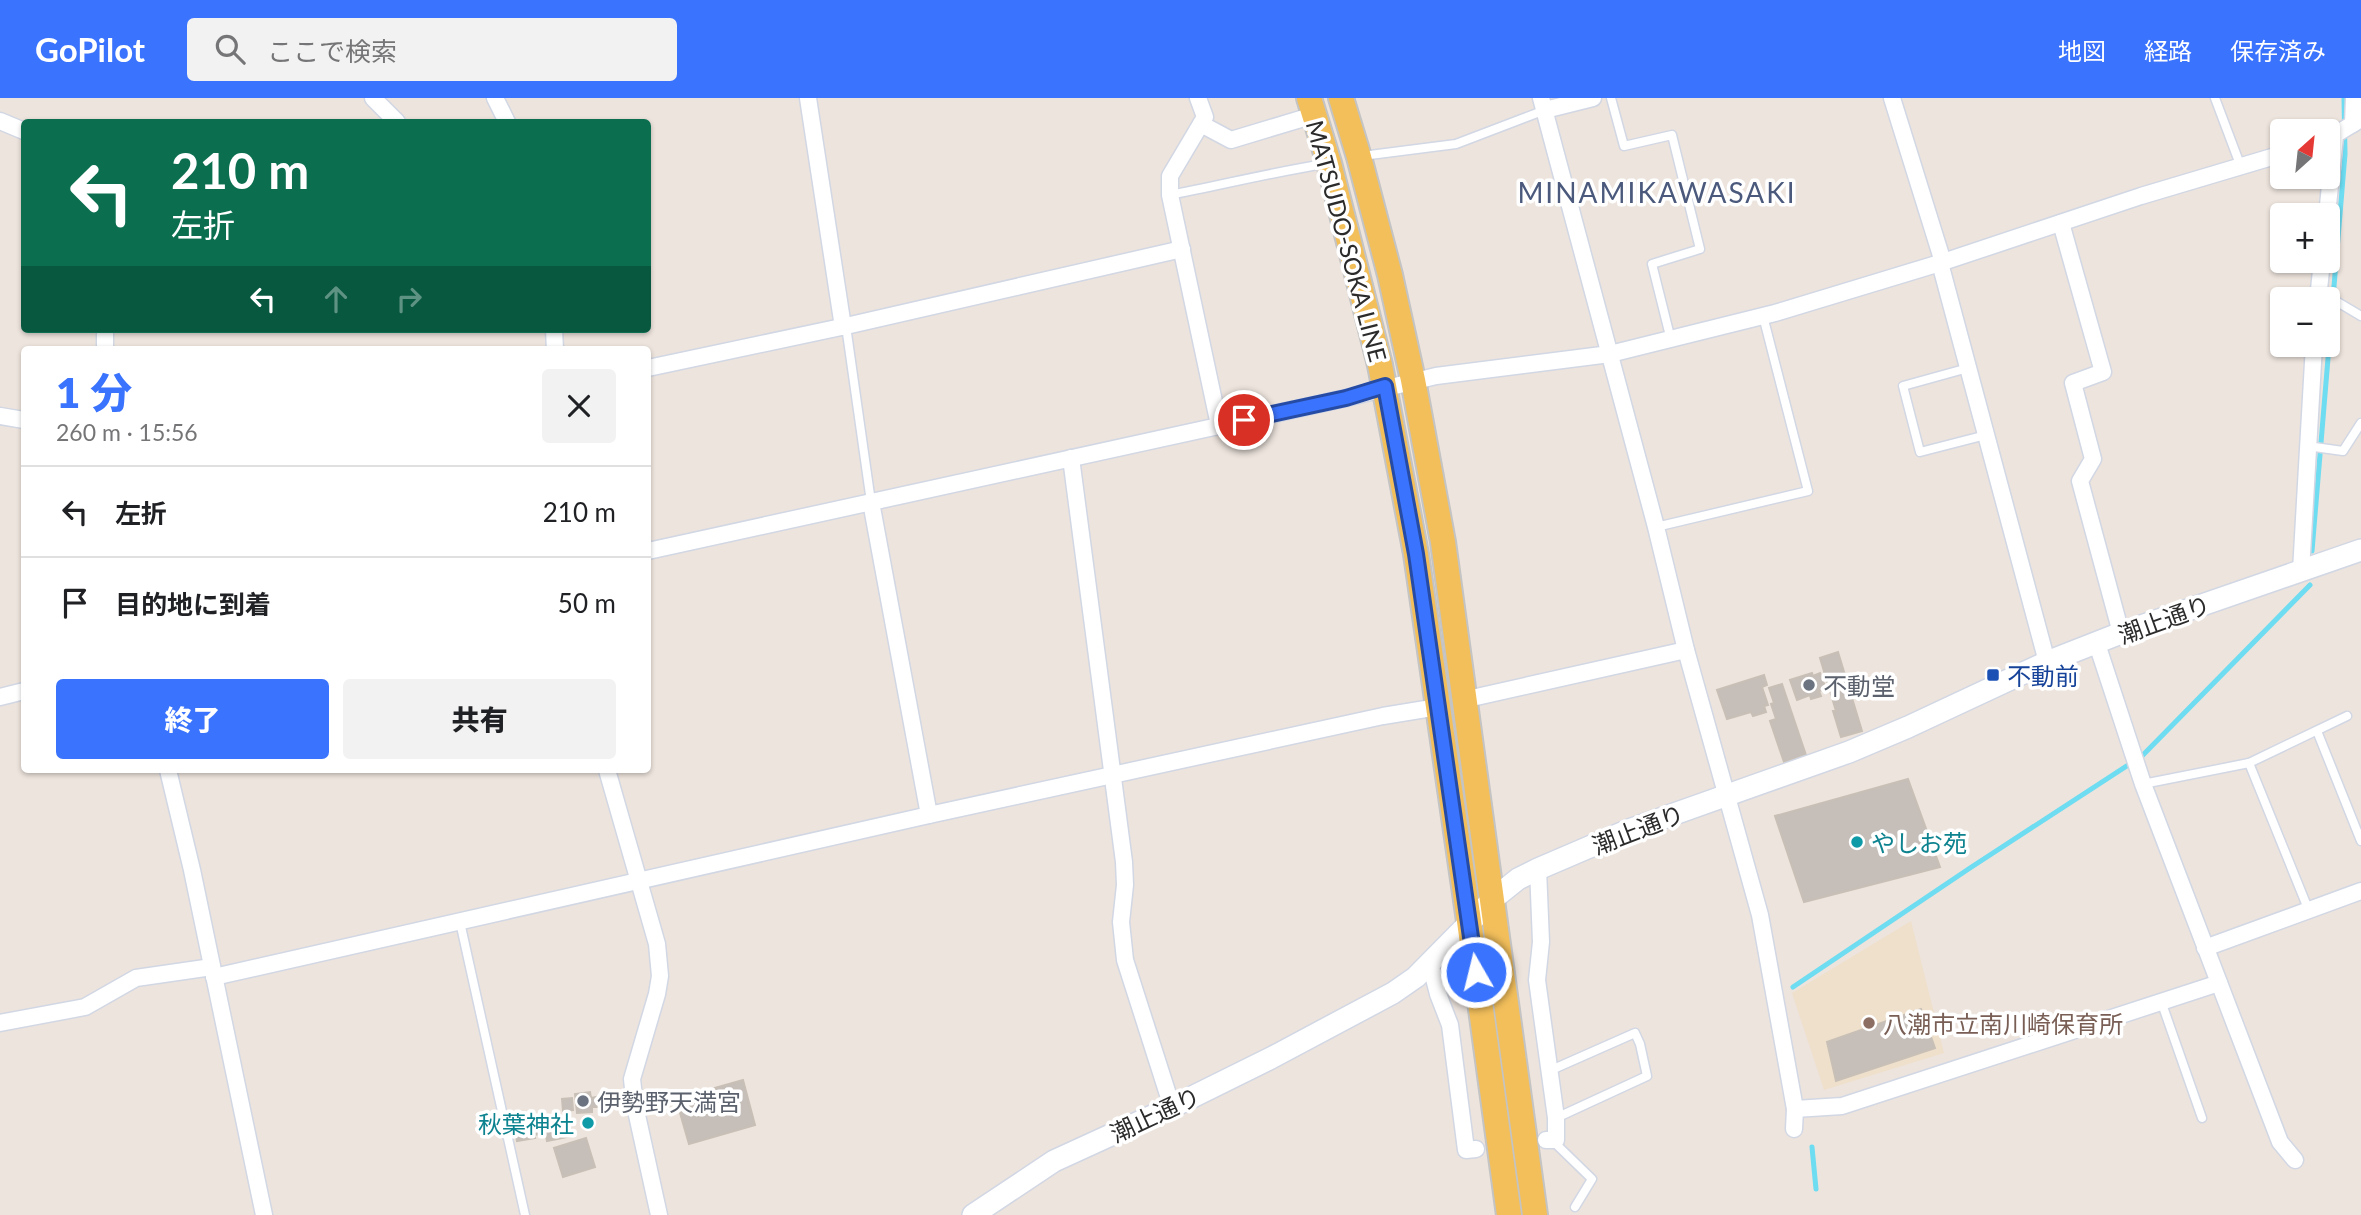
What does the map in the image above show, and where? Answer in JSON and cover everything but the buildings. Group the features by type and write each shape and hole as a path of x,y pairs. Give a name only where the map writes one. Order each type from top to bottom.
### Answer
{"main road":[{"name":"MATSUDO-SOKA LINE","path":"1341,98 1390,275 1413,380 1443,542 1535,1215"},
{"name":"MATSUDO-SOKA LINE","path":"1311,106 1329,163 1385,386 1416,554 1509,1215"}],"street":[{"path":"373,98 394,119"},
{"path":"495,98 506,119"},
{"path":"807,98 845,327"},
{"path":"1198,98 1205,117 1170,176 1170,195 1219,425"},
{"path":"1593,98 1543,104 1656,527 1686,650 1760,915 1795,1109 1794,1129"},
{"path":"1892,98 1942,263 2047,662"},
{"path":"2340,132 2357,121 2354,98"},
{"path":"1201,124 1231,140 1311,106"},
{"path":"0,121 21,130"},
{"path":"651,550 1346,398 1413,380 1610,354 1671,340 1942,263 2141,196 2270,158"},
{"path":"2061,223 2103,372 2073,383 2093,459 2080,481 2121,633"},
{"path":"651,367 845,327 1182,249"},
{"path":"2301,571 2313,357"},
{"path":"0,416 21,420"},
{"path":"1071,458 1114,776 1125,885 1121,922 1125,960 1172,1107"},
{"path":"871,502 929,815"},
{"name":"潮止通り","path":"973,1215 1054,1161 1271,1058 1393,993 1416,977 1493,899 1518,879 1538,869 1629,831 1849,752 2047,662 2121,633 2361,550"},
{"path":"2097,644 2143,784 2205,948 2280,1142 2295,1160"},
{"path":"1463,699 1686,650"},
{"path":"0,697 21,692"},
{"path":"0,1023 85,1007 136,978 213,972 460,922 929,815 1383,716 1437,707"},
{"path":"169,773 264,1215"},
{"path":"608,773 657,944 660,976 657,994 632,1079 635,1106 659,1215"},
{"path":"1538,869 1541,942 1537,980 1556,1118 1551,1140"},
{"path":"2205,948 2361,891"},
{"path":"1430,963 1450,1025 1466,1150 1476,1149"},
{"path":"1795,1109 1842,1106 2219,983"}],"lane":[{"path":"1611,98 1624,146 1672,135 1691,211 1700,249 1652,264 1671,340"},
{"path":"2215,98 2241,167"},
{"path":"1359,157 1456,144 1543,104"},
{"path":"1170,195 1237,182 1260,174 1329,163"},
{"path":"2340,306 2361,316"},
{"path":"1656,527 1808,491 1763,316"},
{"path":"845,327 871,502"},
{"path":"1968,368 1903,386 1916,439 1920,452 1986,435"},
{"path":"2306,446 2343,451 2361,423"},
{"path":"2143,784 2249,762 2347,716"},
{"path":"2317,731 2361,841"},
{"path":"2249,762 2309,911"},
{"path":"460,922 524,1215"},
{"path":"2161,1001 2202,1118"},
{"path":"1549,1071 1635,1033 1647,1076 1556,1118"},
{"path":"1551,1140 1592,1179 1575,1207"}],"shaded area":[{"name":"八潮市立南川崎保育所","path":"1911,921 1944,1053 1824,1090 1792,993"}],"waterway":[{"path":"2312,551 2345,154 2344,98"},
{"path":"1793,987 2142,756 2310,585"},
{"path":"1812,1147 1816,1189"}],"place":[{"name":"不動前","path":"1993,675"},
{"name":"不動堂","path":"1809,685"},
{"name":"やしお苑","path":"1857,842"},
{"name":"八潮市立南川崎保育所","path":"1869,1023"},
{"name":"伊勢野天満宮","path":"583,1101"},
{"name":"秋葉神社","path":"588,1123"}],"district":[{"name":"MINAMIKAWASAKI","path":"1657,192"}],"route":[{"path":"1244,420 1346,398 1385,386 1416,554 1476,972"}]}
